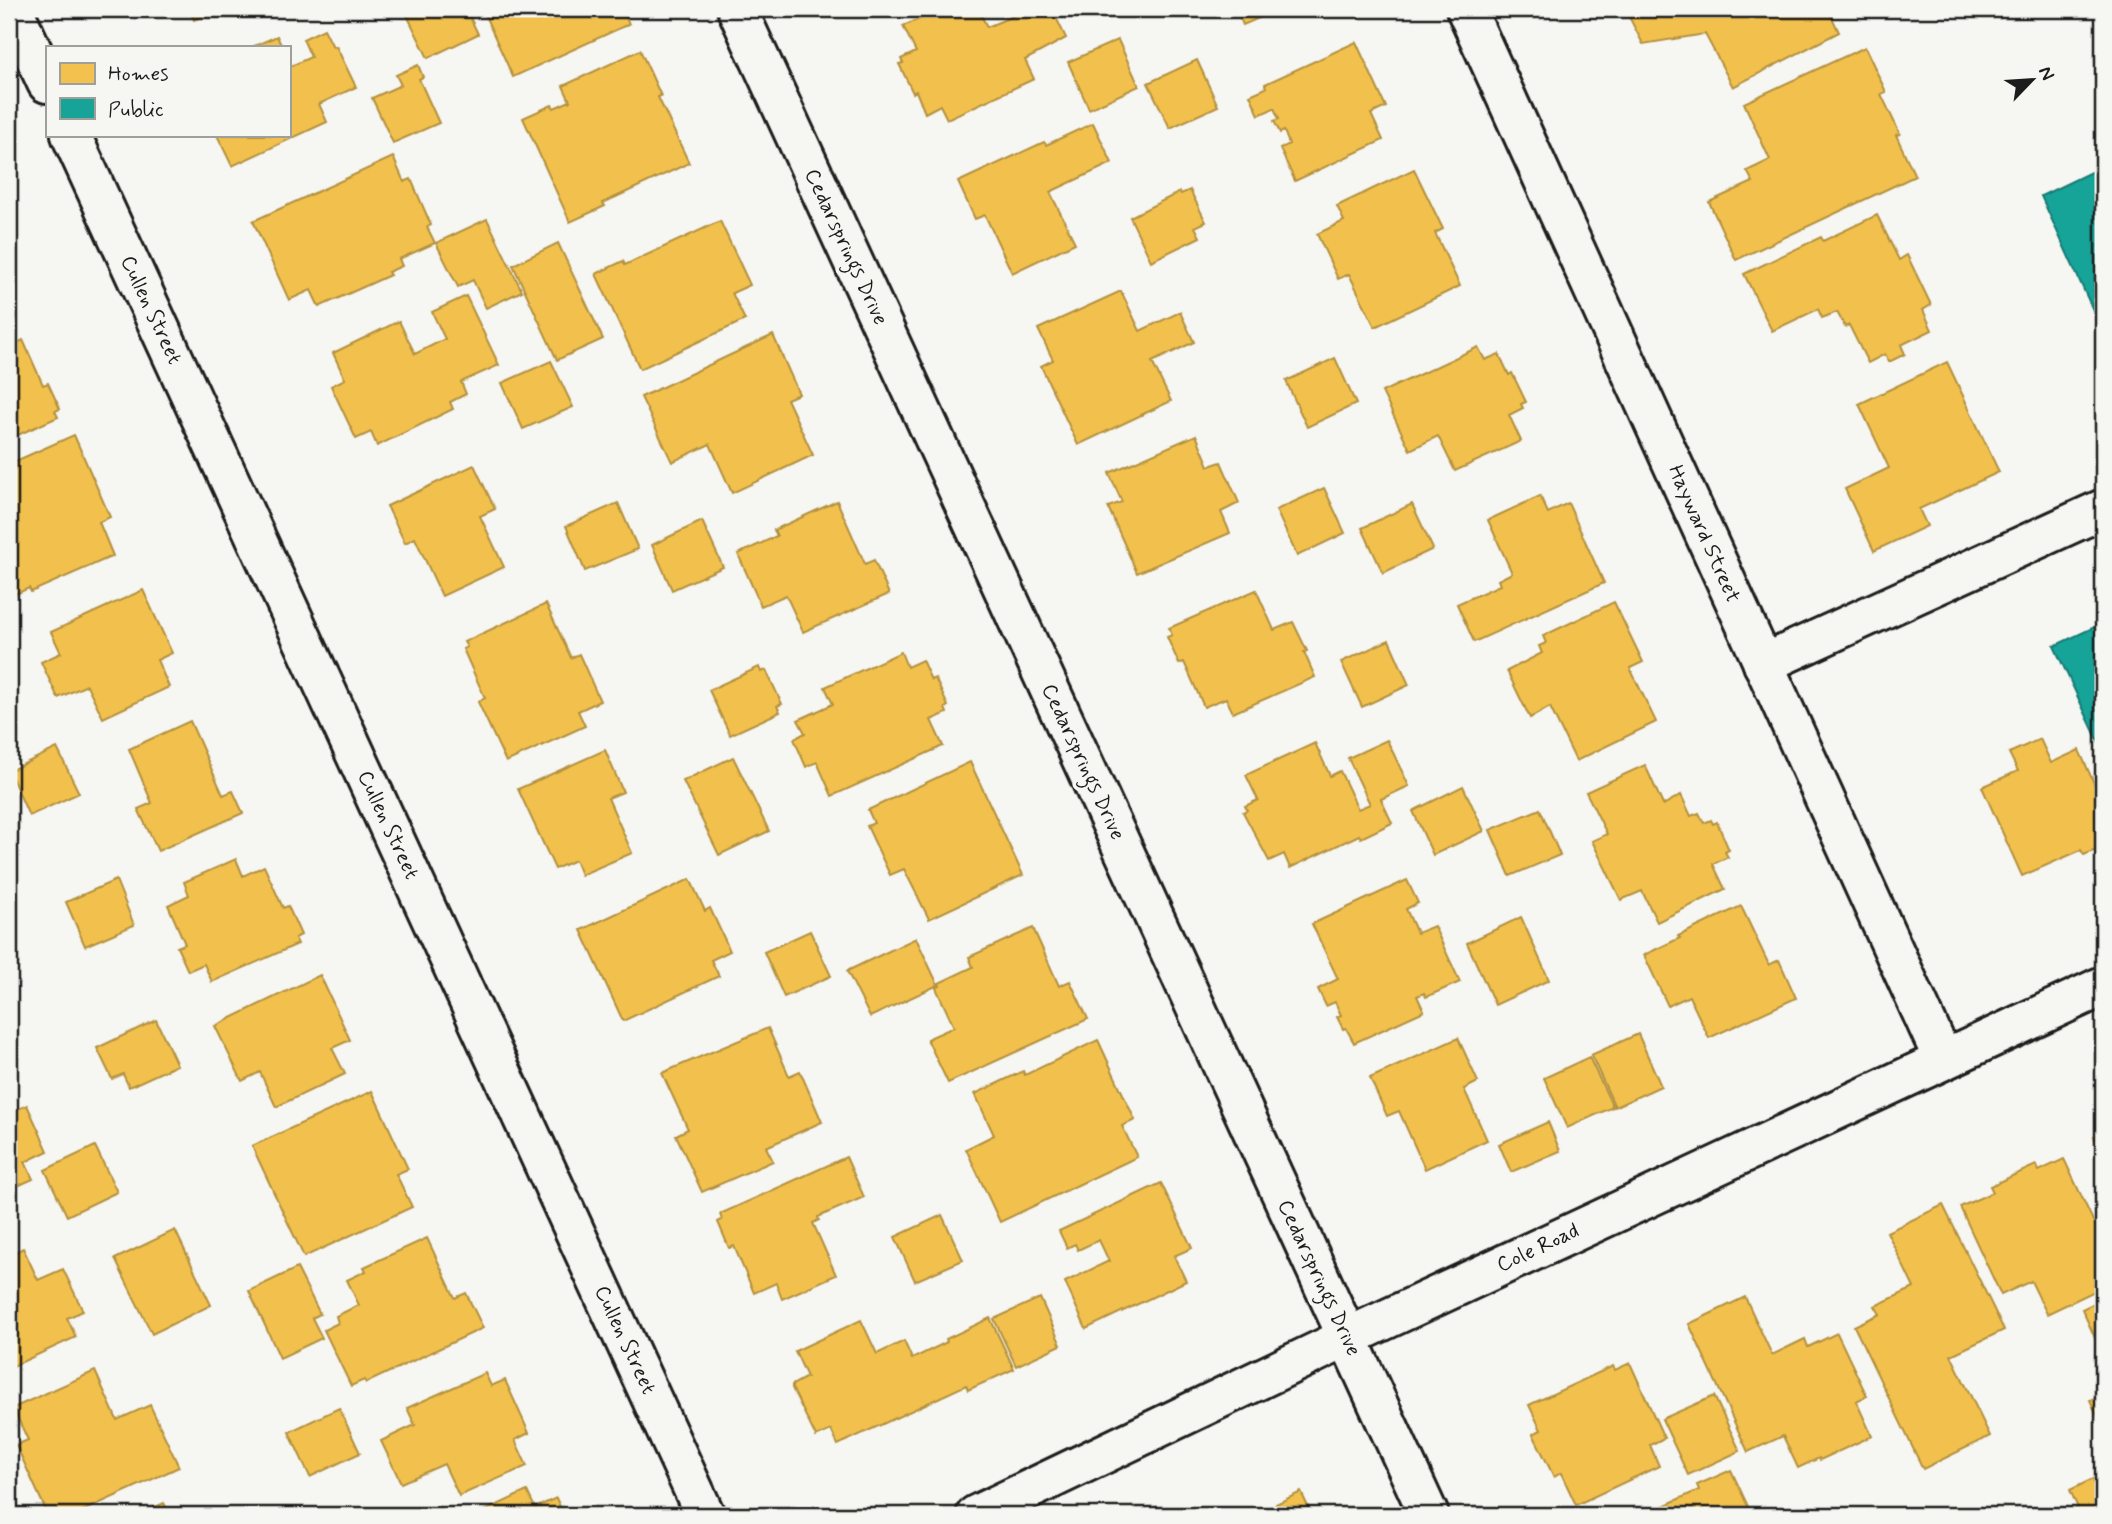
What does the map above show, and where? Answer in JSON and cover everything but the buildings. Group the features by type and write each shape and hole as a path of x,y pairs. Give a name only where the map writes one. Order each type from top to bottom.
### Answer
{"street":[{"path":"13,9 46,81"},
{"name":"Cedarsprings Drive","path":"737,9 1429,1515"},
{"name":"Hayward Street","path":"1466,9 1943,1059"},
{"name":"Cullen Street","path":"71,136 705,1515"},
{"path":"1763,664 2103,509"},
{"name":"Cole Road","path":"976,1515 1346,1338 2103,986"}]}
